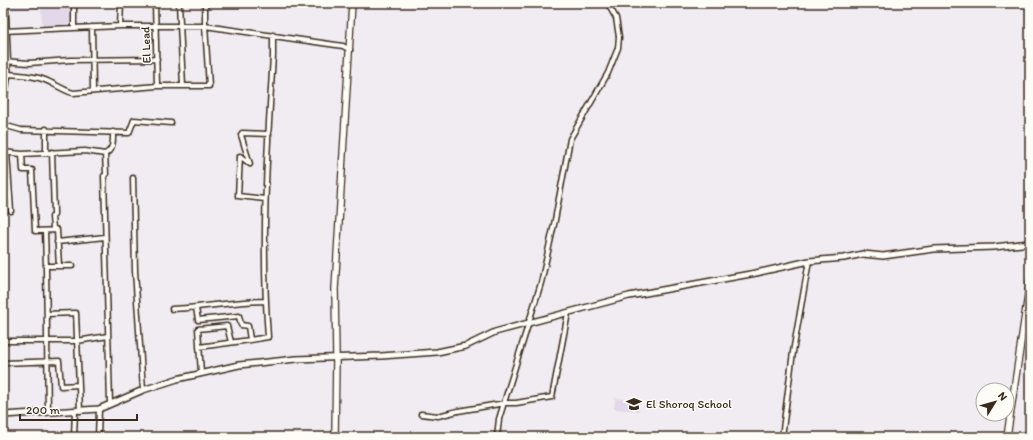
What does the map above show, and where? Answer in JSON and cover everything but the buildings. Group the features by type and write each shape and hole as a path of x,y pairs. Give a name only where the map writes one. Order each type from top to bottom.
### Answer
{"main road":[{"path":"335,437 335,278 352,3"},
{"path":"1007,437 1030,281"}],"street":[{"path":"3,103 8,74 5,61 5,3"},
{"path":"74,3 74,28"},
{"path":"120,26 121,3"},
{"name":"El Lead","path":"155,3 157,86"},
{"path":"179,3 183,86"},
{"path":"8,74 34,76 73,93 93,90 157,86 210,86 205,26 205,3"},
{"path":"497,437 500,420 541,283 555,220 570,139 608,73 618,48 619,37 616,18 608,4"},
{"path":"4,31 120,26 205,26 343,46 350,50"},
{"path":"92,27 93,90"},
{"path":"199,348 268,337 265,301 265,199 273,35"},
{"path":"5,61 29,63 93,59 157,59"},
{"path":"3,125 21,130 129,132 134,120 171,123"},
{"path":"46,130 46,152"},
{"path":"11,211 5,152 22,154 85,151 105,154 112,147 113,132"},
{"path":"265,199 238,196 240,156 250,164 241,135 242,133 269,134"},
{"path":"52,152 54,213 52,216 53,228 57,230 59,266"},
{"path":"22,154 23,170 32,170 35,231 57,230"},
{"path":"105,154 105,237 110,403"},
{"path":"134,178 135,271 143,390"},
{"path":"46,231 46,362 48,412"},
{"path":"57,242 105,237"},
{"path":"3,415 99,409 143,390 201,373 258,362 437,352 466,346 495,332 529,322 629,296 756,273 809,261 844,258 863,254 883,256 934,249 994,247 1030,243"},
{"path":"782,437 793,352 809,261"},
{"path":"46,266 72,266"},
{"path":"172,309 265,301"},
{"path":"196,308 198,320 238,316 241,325 248,326 250,340"},
{"path":"47,314 76,313 79,385 74,437"},
{"path":"421,414 438,416 505,403 516,403 552,397 568,313"},
{"path":"201,373 198,329 227,326 231,342"},
{"path":"3,341 76,341 108,336"},
{"path":"3,363 59,361 61,386 79,385"},
{"path":"98,437 99,409"}],"shaded area":[{"path":"11,3 72,3 71,26 42,27 41,8 11,10"},
{"name":"El Shoroq School","path":"615,398 640,401 639,411 614,409"}],"place":[{"name":"El Shoroq School","path":"634,404"}]}
